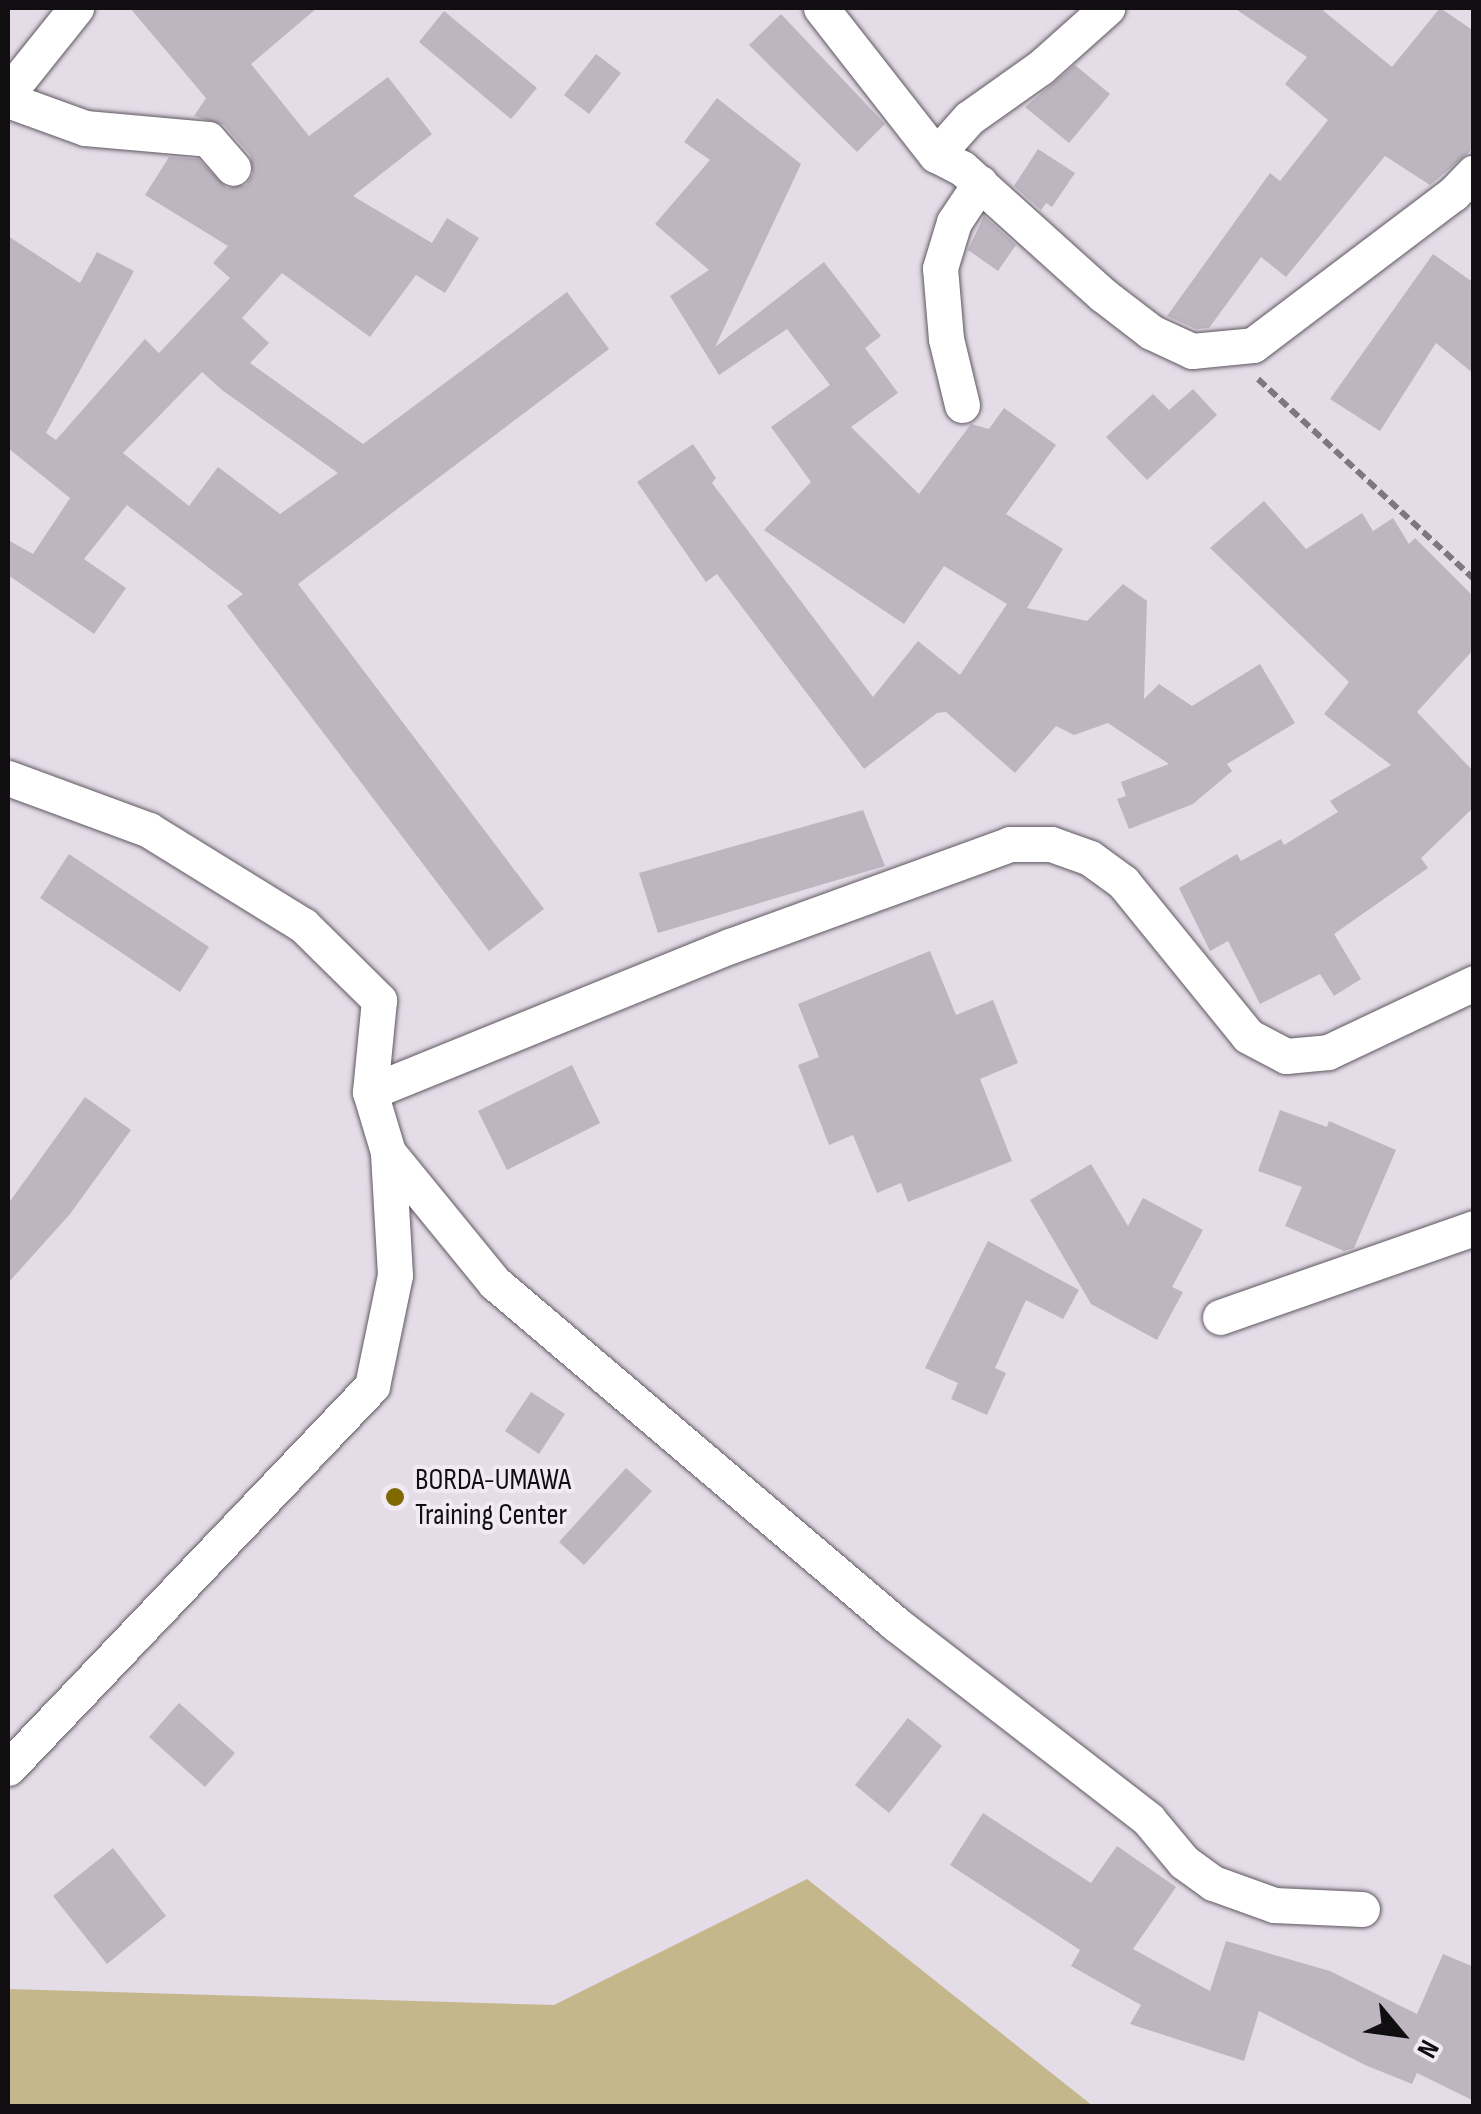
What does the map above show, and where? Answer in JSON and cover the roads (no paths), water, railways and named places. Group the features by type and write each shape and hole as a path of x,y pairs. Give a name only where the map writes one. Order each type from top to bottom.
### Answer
{"street":[{"path":"76,8 8,97 86,128 208,139 233,168"},
{"path":"821,8 936,155 980,183 1151,332 1192,351 1253,345 1453,194 1474,172"},
{"path":"936,155 970,118 1072,42 1107,8"},
{"path":"962,405 946,339 940,268 954,222 980,183"},
{"path":"8,778 149,830 303,925 379,1000 370,1092 388,1152 396,1275 372,1386 8,1768"},
{"path":"370,1092 730,946 1010,844 1051,844 1077,853 1124,882 1248,1036 1286,1056 1328,1052 1474,983"},
{"path":"388,1152 507,1293 896,1624 1148,1818 1184,1862 1213,1883 1274,1905 1362,1909"},
{"path":"1220,1318 1474,1228"}],"place":[{"name":"BORDA-UMAWA Training Center","path":"395,1497"}]}
